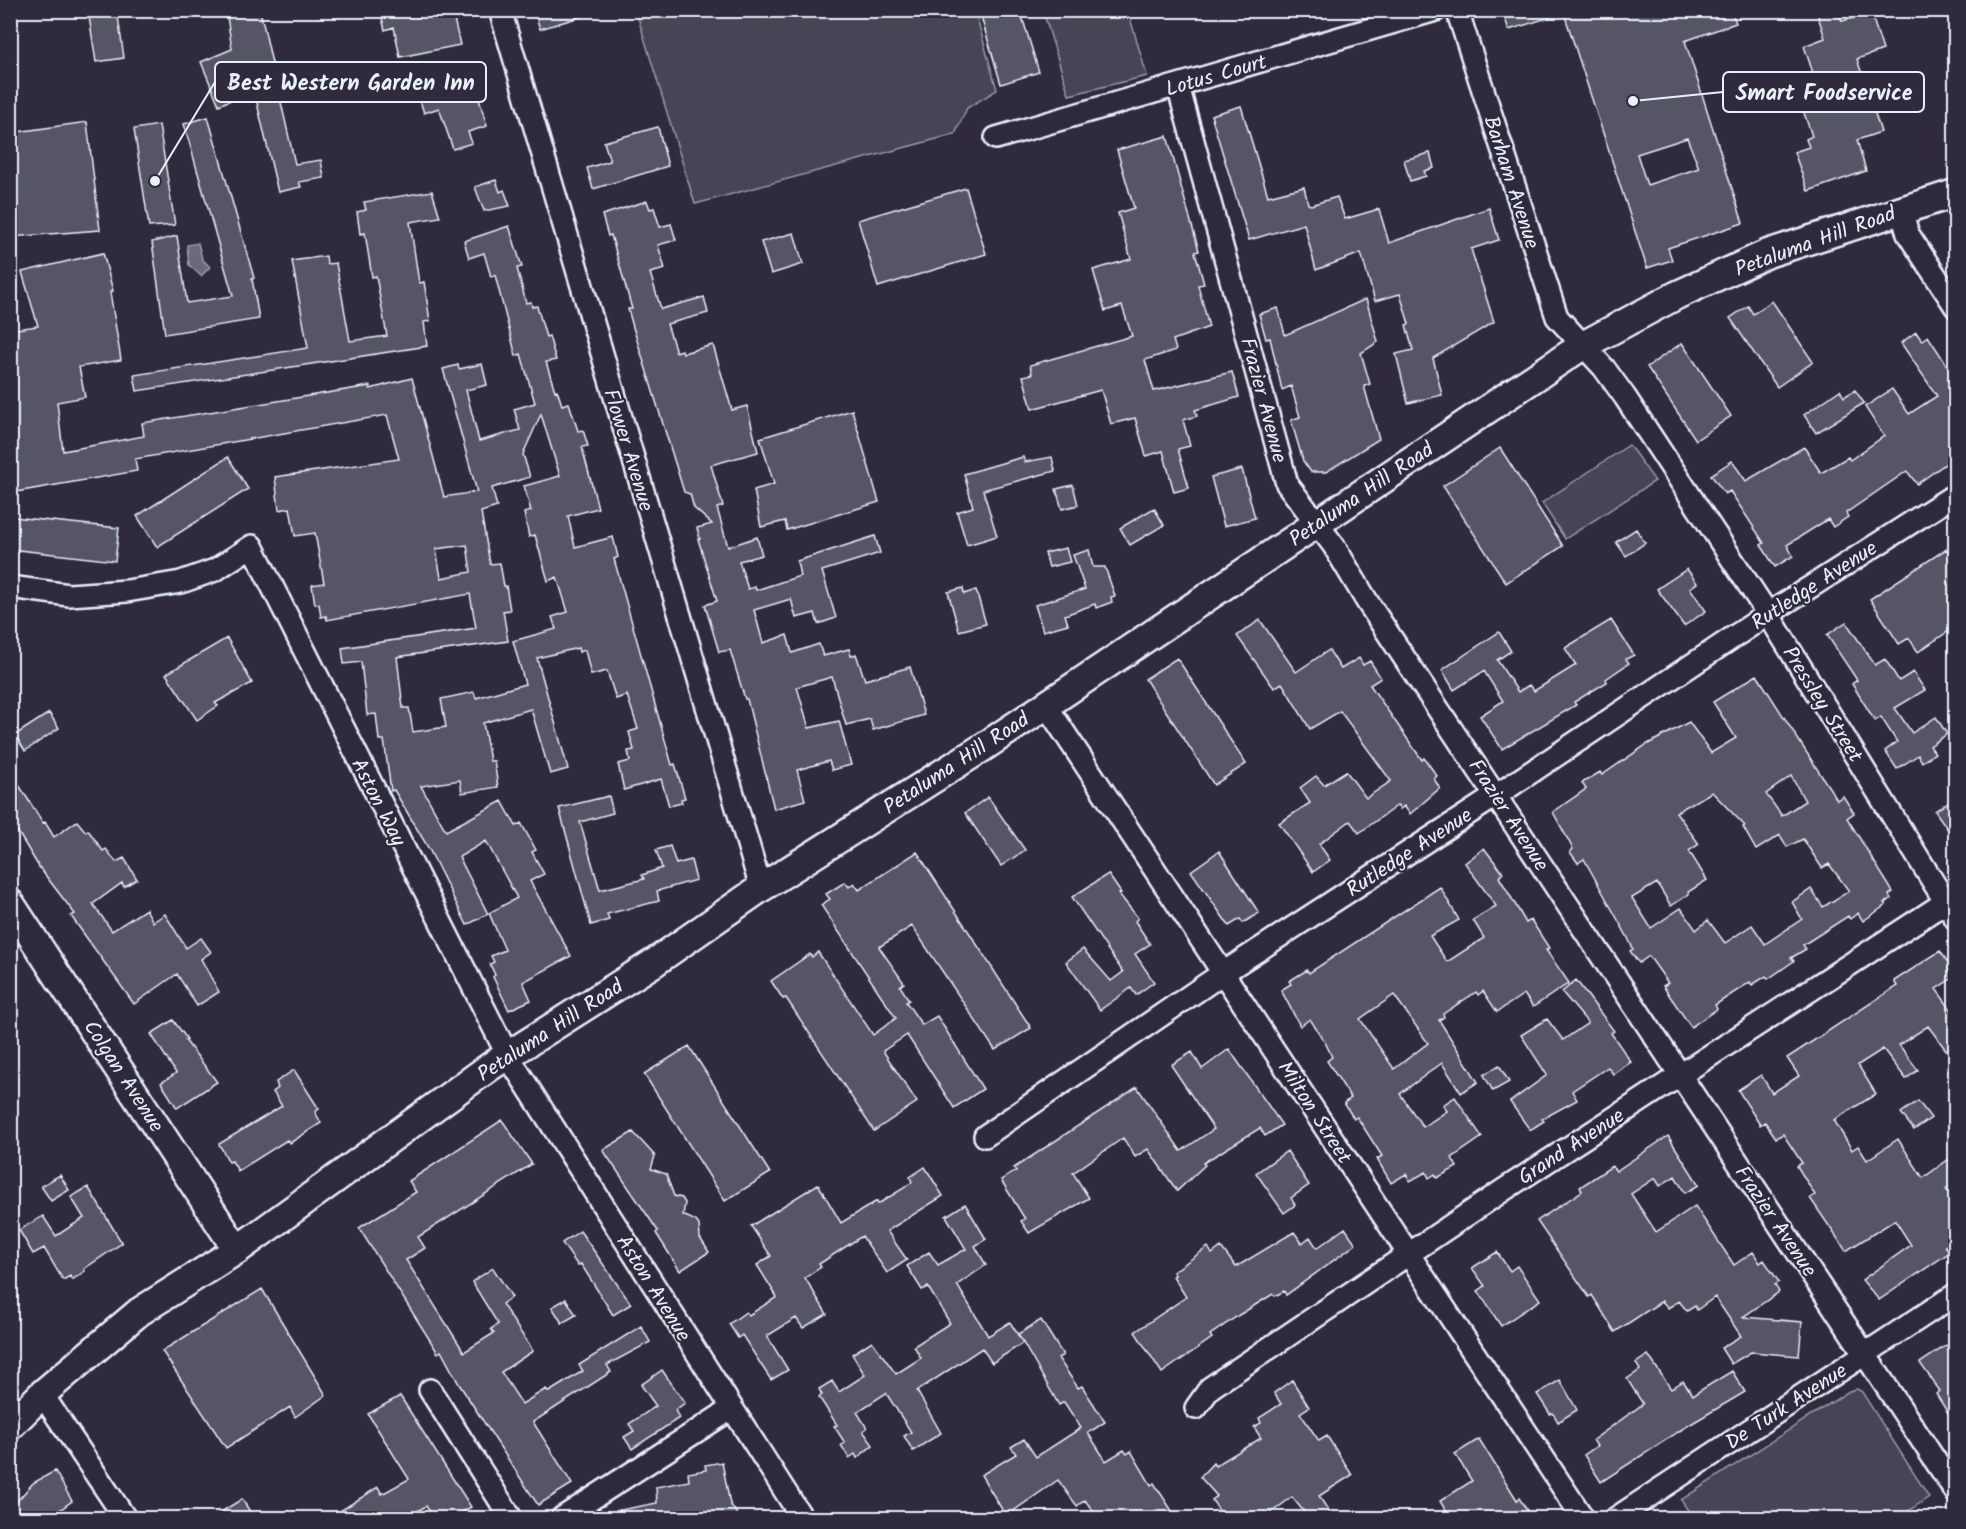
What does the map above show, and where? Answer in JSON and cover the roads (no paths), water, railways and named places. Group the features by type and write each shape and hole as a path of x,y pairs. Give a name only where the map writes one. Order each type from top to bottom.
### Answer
{"main road":[{"name":"Petaluma Hill Road","path":"10,1426 42,1394 139,1312 237,1250 508,1056 647,967 761,888 1046,705 1582,346 1677,295 1769,253 1956,193"},
{"name":"Colgan Avenue","path":"10,903 237,1250"}],"street":[{"name":"Flower Avenue","path":"500,10 740,824 761,888"},
{"name":"Lotus Court","path":"996,138 1436,10"},
{"name":"Barham Avenue","path":"1457,10 1557,317 1582,346"},
{"name":"Frazier Avenue","path":"1178,86 1287,484 1318,524 1956,1492"},
{"path":"1901,210 1908,234 1956,307"},
{"name":"Pressley Street","path":"1582,346 1604,368 1625,397 1768,614 1952,906"},
{"name":"Rutledge Avenue","path":"985,1136 1223,973 1497,795 1768,614 1956,494"},
{"name":"Aston Way","path":"10,587 69,595 128,591 181,582 215,570 252,546 508,1056"},
{"name":"Milton Street","path":"1046,705 1583,1518"},
{"name":"Grand Avenue","path":"1196,1408 1210,1388 1408,1253 1680,1075 1952,906"},
{"name":"Aston Avenue","path":"508,1056 802,1518"},
{"name":"De Turk Avenue","path":"1616,1518 1956,1294"},
{"path":"430,1390 511,1518"},
{"path":"42,1394 125,1518"},
{"path":"562,1518 731,1409"}],"water":[{"path":"198,243 202,259 210,267 201,276 189,265 187,245"}],"place":[{"name":"Smart Foodservice","path":"1633,101"},
{"name":"Best Western Garden Inn","path":"155,181"}]}
